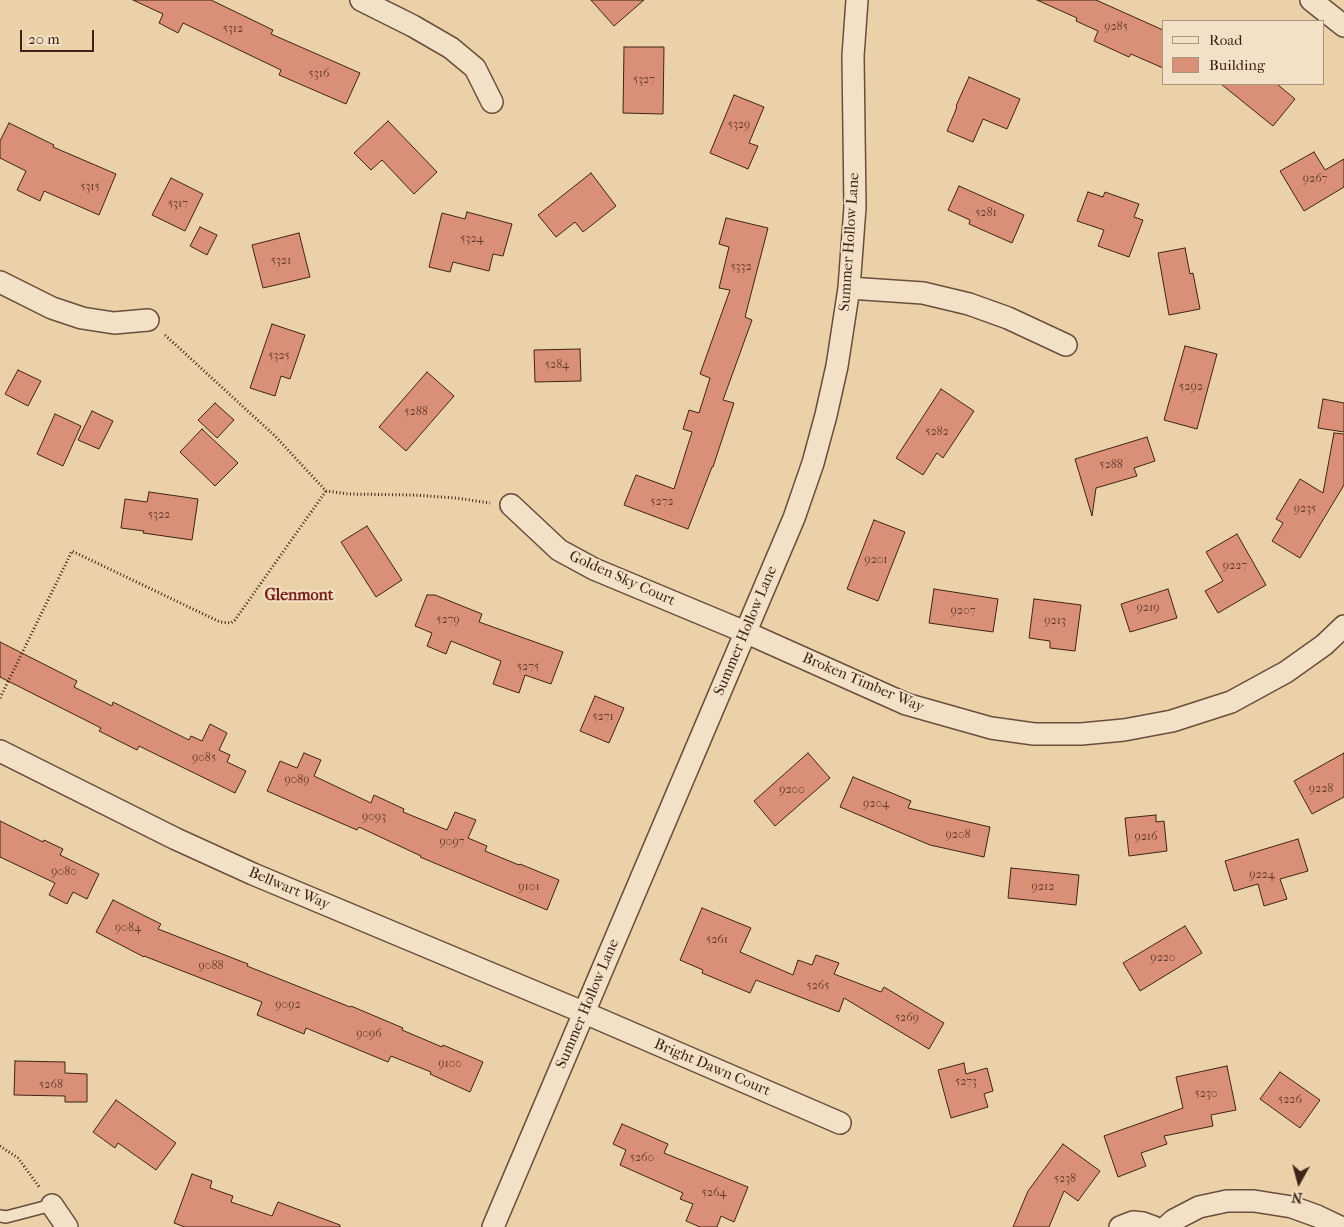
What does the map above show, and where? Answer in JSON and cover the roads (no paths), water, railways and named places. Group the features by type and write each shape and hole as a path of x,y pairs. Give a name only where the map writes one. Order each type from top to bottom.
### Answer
{"street":[{"path":"361,0 413,26 451,48 475,68 492,102"},
{"name":"Summer Hollow Lane","path":"493,1227 794,518 813,462 837,366 849,288 855,207 853,56 857,0"},
{"path":"1311,0 1344,26"},
{"path":"0,282 52,308 82,318 114,323 148,320"},
{"path":"849,288 923,293 969,304 1008,318 1066,345"},
{"name":"Golden Sky Court","path":"511,505 559,550 594,569 745,632"},
{"name":"Broken Timber Way","path":"745,632 906,704 991,728 1034,734 1081,734 1124,730 1172,721 1231,702 1286,672 1324,645 1344,626"},
{"name":"Bellwart Way","path":"0,751 176,839 253,874 585,1013"},
{"name":"Bright Dawn Court","path":"585,1013 840,1123"},
{"path":"1166,1227 1174,1220 1199,1207 1227,1201 1245,1201 1292,1207 1340,1227"},
{"path":"52,1204 67,1227"},
{"path":"1120,1227 1133,1222 1154,1227"}],"lane":[{"path":"0,1216 6,1217 52,1204"}],"district":[{"name":"Glenmont","path":"299,596"}]}
